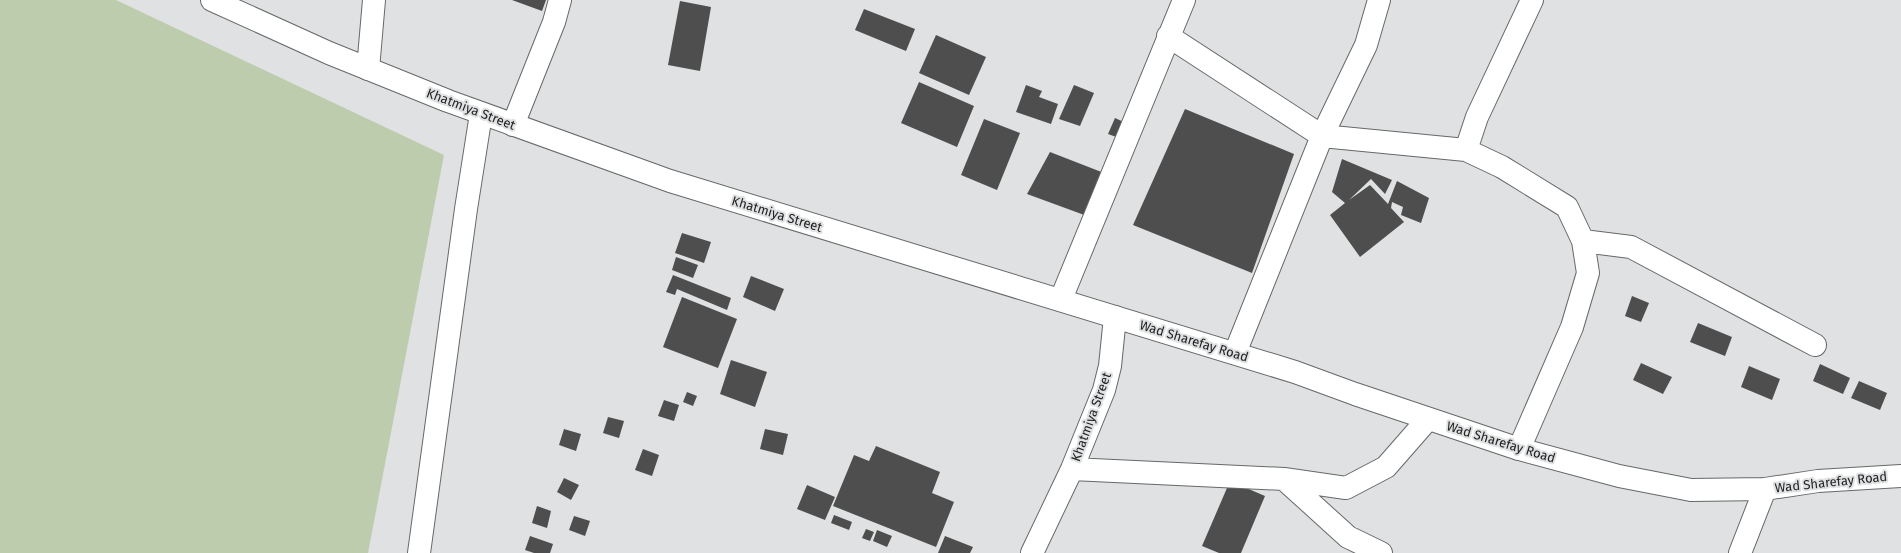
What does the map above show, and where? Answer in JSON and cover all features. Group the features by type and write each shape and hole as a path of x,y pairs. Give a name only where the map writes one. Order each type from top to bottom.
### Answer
{"street":[{"name":"Khatmiya Street","path":"212,0 329,53 481,114 670,181 1061,299 1114,317 1111,360 1104,390 1072,469 1032,553"},
{"path":"368,69 374,0"},
{"path":"513,125 554,22 560,0"},
{"path":"1061,299 1184,0"},
{"path":"1235,353 1322,136 1366,45 1379,0"},
{"path":"1466,150 1477,117 1532,0"},
{"path":"1168,36 1322,136 1466,150 1502,167 1567,207 1583,241 1588,273 1572,327 1519,448"},
{"path":"419,553 465,216 481,114"},
{"path":"1583,241 1631,247 1815,345"},
{"name":"Wad Sharefay Road","path":"1114,317 1295,372 1428,419 1519,448 1619,476 1692,490 1765,489 1818,481 1901,476"},
{"path":"1072,469 1284,479 1346,488 1386,467 1428,419"},
{"path":"1284,479 1348,537 1381,553"},
{"path":"1740,553 1765,489"}],"green space":[{"path":"0,0 116,0 444,155 368,553 0,553"}],"building":[{"path":"512,0 546,0 542,11"},
{"path":"680,1 711,7 700,71 668,65"},
{"path":"864,9 915,29 906,51 855,30"},
{"path":"936,35 986,57 969,95 919,73"},
{"path":"919,82 974,106 957,147 901,123"},
{"path":"1026,85 1042,91 1039,97 1058,104 1051,124 1016,112"},
{"path":"1074,85 1094,93 1080,126 1059,119"},
{"path":"1185,109 1294,154 1252,273 1133,225"},
{"path":"1115,118 1128,124 1122,139 1108,134"},
{"path":"984,119 1020,133 997,190 961,175"},
{"path":"1050,152 1104,173 1087,216 1027,194"},
{"path":"1342,159 1392,180 1385,194 1371,179 1349,200 1370,185 1388,204 1397,181 1429,198 1421,223 1401,215 1403,207 1392,202 1391,208 1404,222 1360,257 1330,215 1345,203 1332,192"},
{"path":"682,233 711,242 704,263 675,253"},
{"path":"676,257 698,265 693,278 672,270"},
{"path":"673,275 731,298 727,310 677,289 675,295 666,292"},
{"path":"751,276 784,289 775,311 743,297"},
{"path":"1632,296 1649,303 1641,322 1625,316"},
{"path":"682,297 737,319 718,368 663,347"},
{"path":"1698,323 1732,337 1725,356 1690,342"},
{"path":"731,360 767,372 755,407 720,394"},
{"path":"1641,363 1672,377 1663,394 1633,380"},
{"path":"1820,364 1850,378 1843,394 1813,381"},
{"path":"1749,366 1780,379 1772,400 1741,387"},
{"path":"1859,381 1887,393 1880,410 1851,398"},
{"path":"687,392 697,396 693,406 683,402"},
{"path":"664,400 679,405 674,421 658,416"},
{"path":"608,417 624,421 619,438 603,433"},
{"path":"564,429 581,434 576,451 559,445"},
{"path":"765,429 788,434 783,455 760,449"},
{"path":"876,446 940,472 932,493 954,502 936,547 833,506 854,455 869,461"},
{"path":"643,449 659,455 652,476 635,470"},
{"path":"564,478 579,485 571,500 557,492"},
{"path":"1230,481 1265,496 1241,553 1219,553 1202,546"},
{"path":"807,485 835,497 825,520 797,509"},
{"path":"537,506 551,511 547,528 532,523"},
{"path":"834,515 852,522 849,530 831,523"},
{"path":"574,516 590,521 585,536 569,530"},
{"path":"866,529 874,532 870,541 862,538"},
{"path":"877,530 892,536 887,547 873,541"},
{"path":"530,536 553,544 550,553 534,553 525,550"},
{"path":"945,536 973,547 970,553 938,553"}]}
